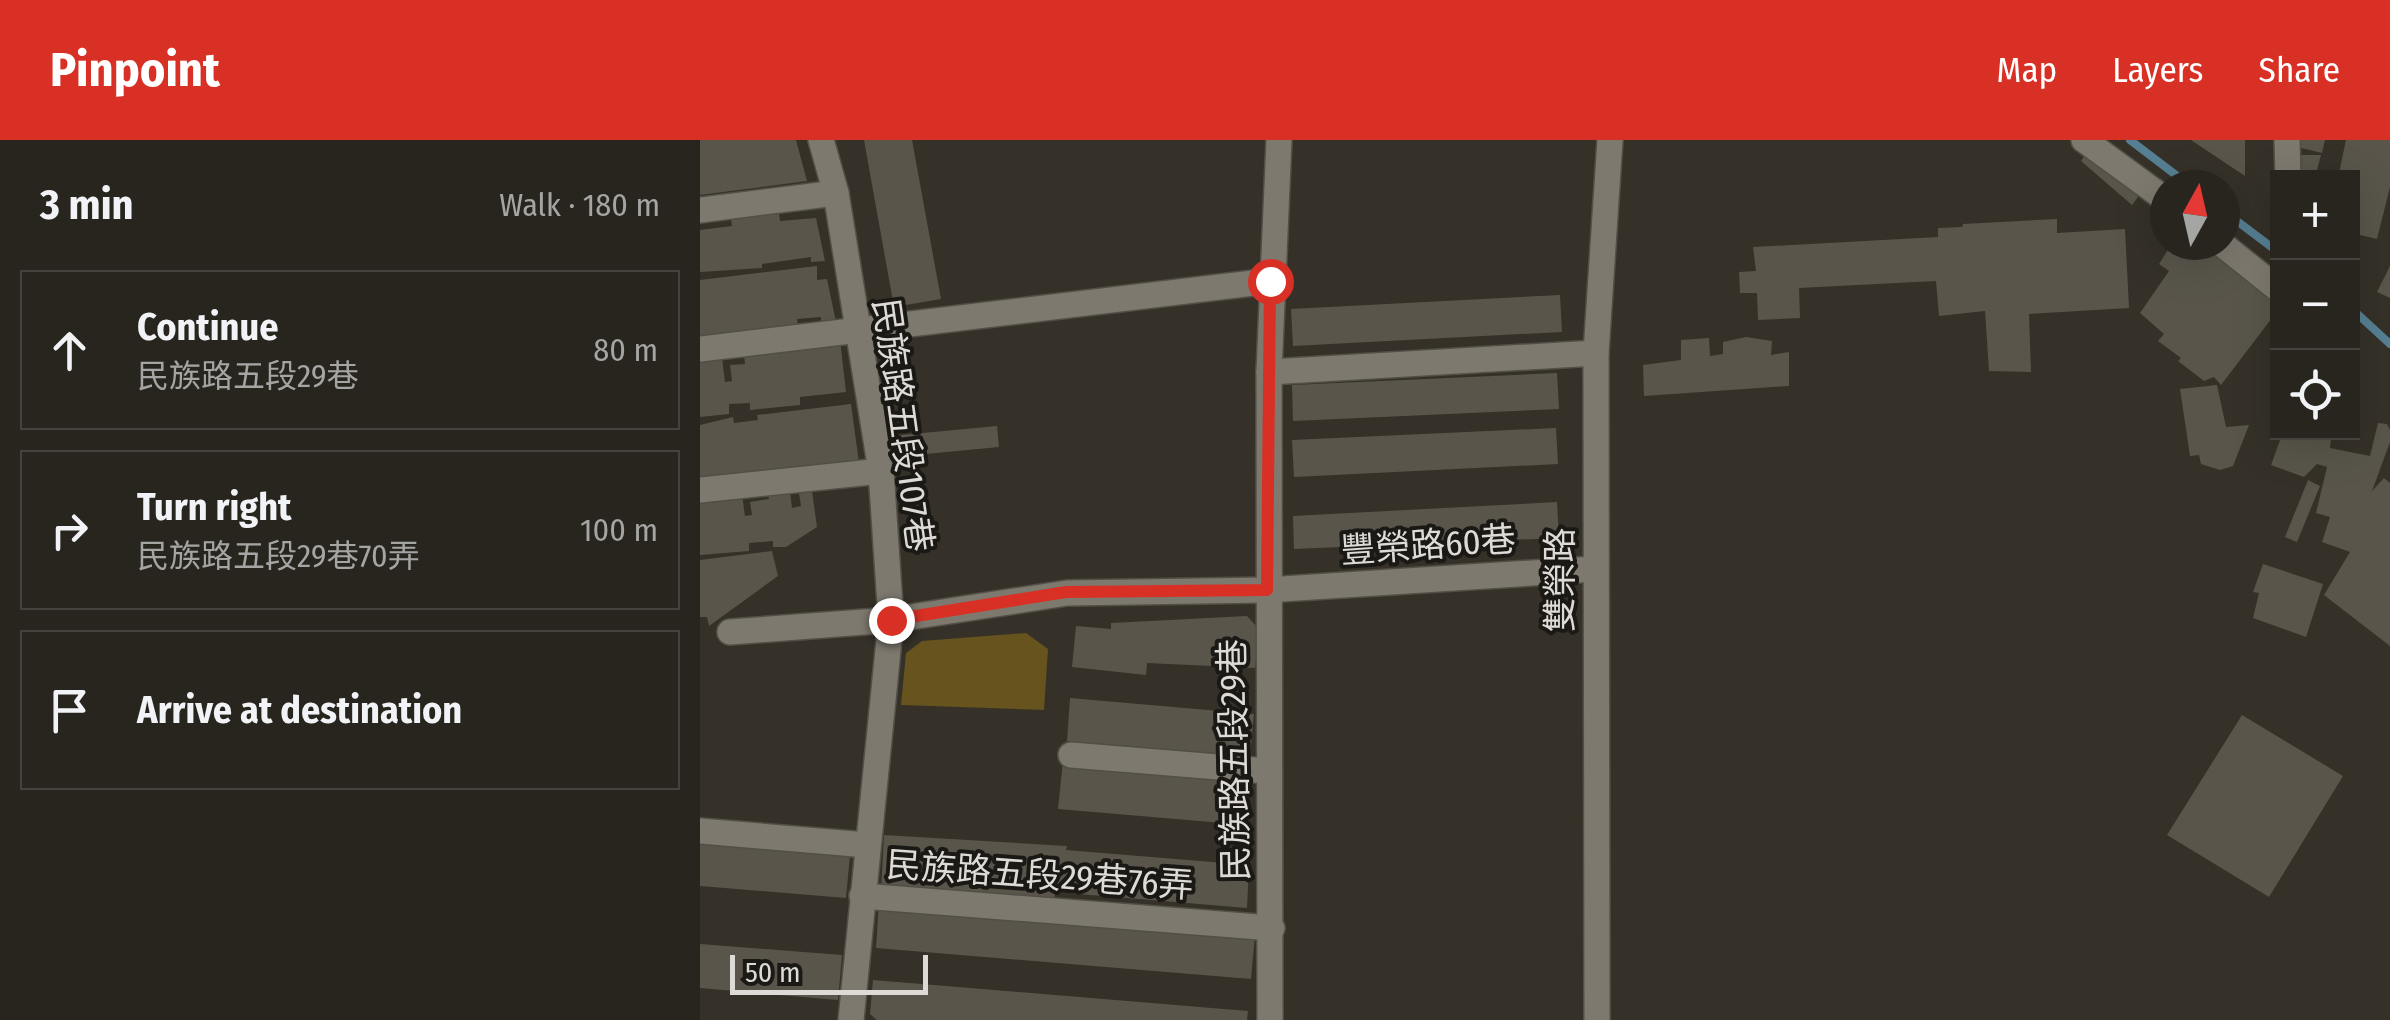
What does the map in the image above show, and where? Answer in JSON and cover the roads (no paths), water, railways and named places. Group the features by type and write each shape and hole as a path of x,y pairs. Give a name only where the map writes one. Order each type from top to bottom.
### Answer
{"street":[{"name":"民族路五段107巷","path":"821,140 836,193 855,330 881,470 891,620 850,1020"},
{"name":"民族路五段29巷","path":"1270,1020 1269,372 1279,140"},
{"name":"雙榮路","path":"1597,1020 1596,353 1610,140"},
{"path":"2084,140 2150,188"},
{"path":"2288,140 2288,170"},
{"path":"700,210 836,193"},
{"path":"2240,259 2270,283"},
{"path":"700,349 1270,281"},
{"path":"1269,372 1596,353"},
{"path":"700,490 881,470"},
{"name":"豐榮路60巷","path":"730,632 891,620 1066,592 1267,590 1594,570"},
{"path":"1071,755 1267,771"},
{"path":"700,831 867,844"},
{"name":"民族路五段29巷76弄","path":"862,896 1272,928"}],"waterway":[{"path":"2130,140 2169,170"},
{"path":"2240,223 2270,246"},
{"path":"2360,316 2390,344"}]}
